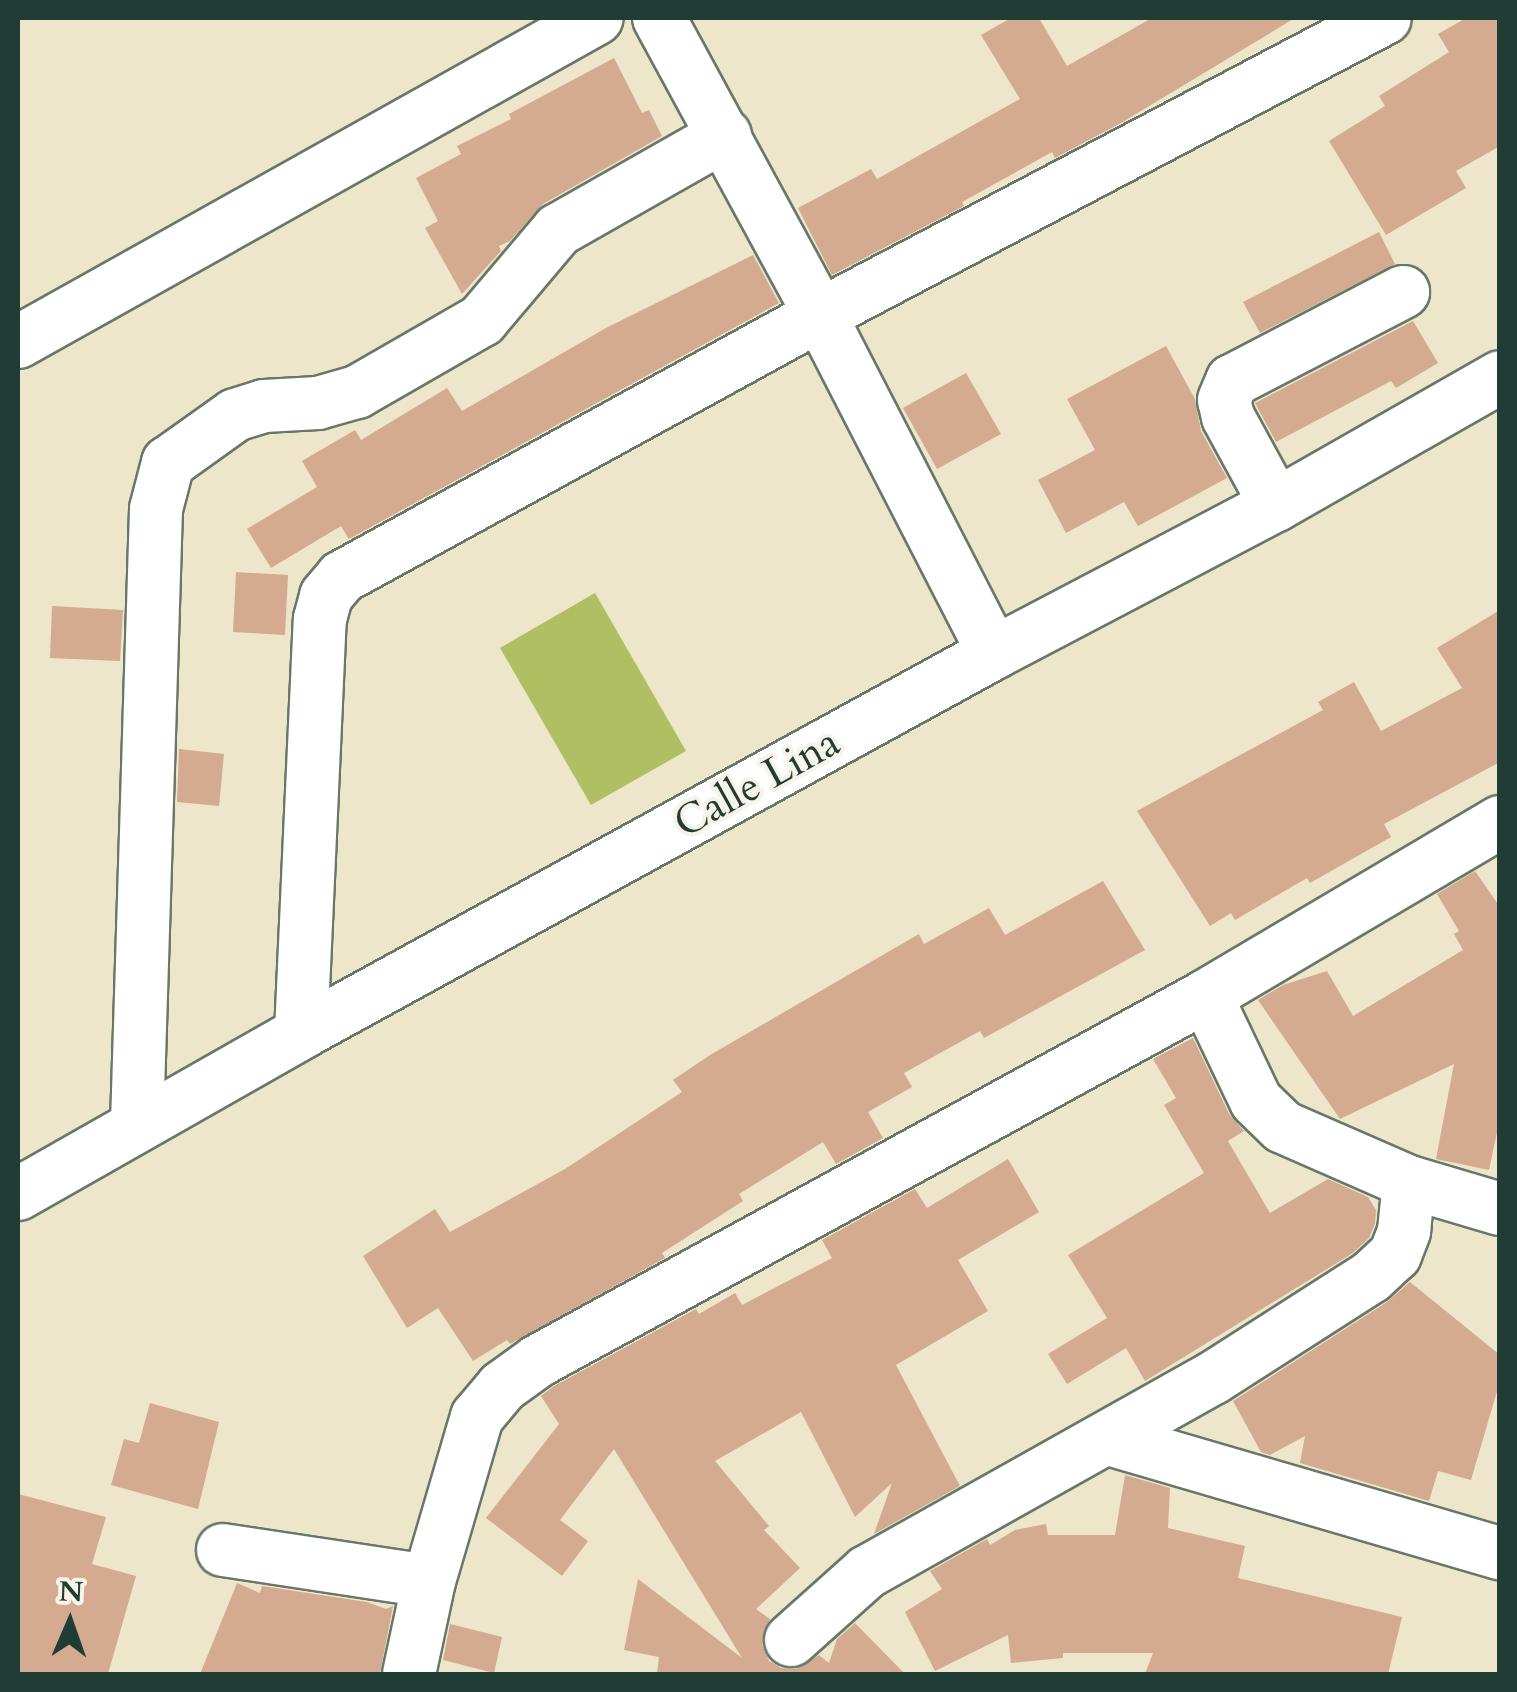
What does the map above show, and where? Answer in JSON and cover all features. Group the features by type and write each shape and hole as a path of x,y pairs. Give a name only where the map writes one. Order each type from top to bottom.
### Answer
{"street":[{"path":"18,342 597,18"},
{"path":"659,18 820,315 994,653"},
{"path":"300,1033 320,619 326,596 342,578 820,315 1385,18"},
{"path":"137,1124 156,509 168,463 235,415 264,406 318,404 357,392 482,320 558,230 724,135"},
{"path":"1276,505 1228,417 1224,400 1232,381 1403,292"},
{"name":"Calle Lina","path":"18,1194 300,1033 994,653 1276,505 1500,377"},
{"path":"408,1674 428,1581 478,1418 502,1387 538,1361 1206,996 1500,822"},
{"path":"1206,996 1256,1101 1283,1126 1409,1182 1500,1209"},
{"path":"791,1640 867,1572 1109,1440 1371,1277 1395,1255 1404,1232 1409,1182"},
{"path":"1109,1440 1500,1553"},
{"path":"223,1550 428,1581"}],"green space":[{"path":"595,593 686,751 591,805 500,648"}],"building":[{"path":"1011,18 1039,18 1067,66 1152,18 1295,18 1121,123 1055,158 1052,152 962,202 964,206 832,275 798,208 871,169 877,179 1020,99 981,35"},
{"path":"1466,18 1500,18 1500,146 1456,171 1466,188 1386,235 1329,141 1385,106 1379,96 1449,52 1438,34"},
{"path":"614,58 642,113 649,110 662,136 543,204 510,241 499,246 501,251 462,294 425,228 438,221 416,178 461,154 457,146 511,119 509,114"},
{"path":"1379,232 1395,264 1260,333 1243,302"},
{"path":"753,255 779,303 349,539 341,526 271,568 247,529 317,487 302,461 355,430 361,440 447,388 462,411 606,328"},
{"path":"1413,321 1438,363 1396,388 1391,381 1276,442 1255,403"},
{"path":"1166,346 1195,399 1201,431 1227,478 1138,526 1124,502 1066,533 1038,480 1095,450 1067,399"},
{"path":"966,373 1001,434 937,469 903,408"},
{"path":"236,572 288,575 285,635 233,632"},
{"path":"52,606 123,610 120,661 50,658"},
{"path":"1500,610 1500,762 1384,824 1391,837 1310,883 1307,878 1235,920 1231,913 1210,926 1137,811 1323,710 1318,702 1354,682 1381,731 1462,688 1437,648"},
{"path":"179,749 224,754 219,806 177,802"},
{"path":"1475,871 1500,907 1500,1118 1489,1170 1436,1159 1454,1064 1340,1119 1258,1000 1283,985 1327,971 1353,1016 1463,950 1454,934 1459,931 1437,894"},
{"path":"1103,881 1145,950 984,1038 980,1031 904,1073 912,1087 868,1112 883,1138 836,1164 823,1142 739,1194 743,1201 662,1253 665,1258 510,1344 507,1340 473,1361 438,1308 407,1328 363,1256 435,1209 450,1232 565,1169 682,1092 673,1080 710,1055 919,934 924,944 989,908 1005,935"},
{"path":"1193,1038 1229,1114 1244,1131 1228,1141 1270,1213 1328,1179 1368,1197 1376,1210 1375,1224 1369,1238 1353,1253 1145,1381 1126,1348 1067,1384 1048,1354 1107,1318 1068,1255 1204,1173 1164,1105 1176,1098 1153,1059"},
{"path":"1008,1159 1039,1212 958,1260 988,1311 896,1365 960,1486 874,1534 892,1483 855,1517 801,1412 715,1461 769,1526 764,1530 800,1568 756,1609 770,1619 762,1645 769,1661 781,1668 796,1669 819,1655 829,1663 837,1639 855,1623 905,1674 657,1674 659,1657 624,1650 638,1579 742,1658 614,1449 560,1520 588,1541 562,1576 486,1518 559,1424 541,1396 554,1386 696,1309 699,1314 735,1293 742,1305 832,1258 822,1240 915,1189 927,1208"},
{"path":"1410,1282 1500,1355 1500,1381 1471,1480 1438,1471 1429,1501 1300,1463 1305,1436 1270,1455 1261,1452 1233,1401 1387,1302"},
{"path":"150,1403 219,1422 198,1509 111,1485 124,1439 139,1443"},
{"path":"1125,1475 1170,1488 1168,1528 1245,1546 1238,1578 1402,1617 1388,1674 1145,1674 1153,1653 1063,1653 1063,1658 1011,1663 1008,1635 935,1671 905,1612 942,1589 930,1571 987,1539 990,1545 1015,1530 1046,1524 1048,1535 1115,1535"},
{"path":"18,1494 106,1517 92,1564 136,1576 108,1674 18,1674"},
{"path":"237,1583 260,1593 262,1586 367,1602 386,1609 393,1606 380,1674 200,1674"},
{"path":"450,1624 502,1637 494,1673 443,1660"}]}
